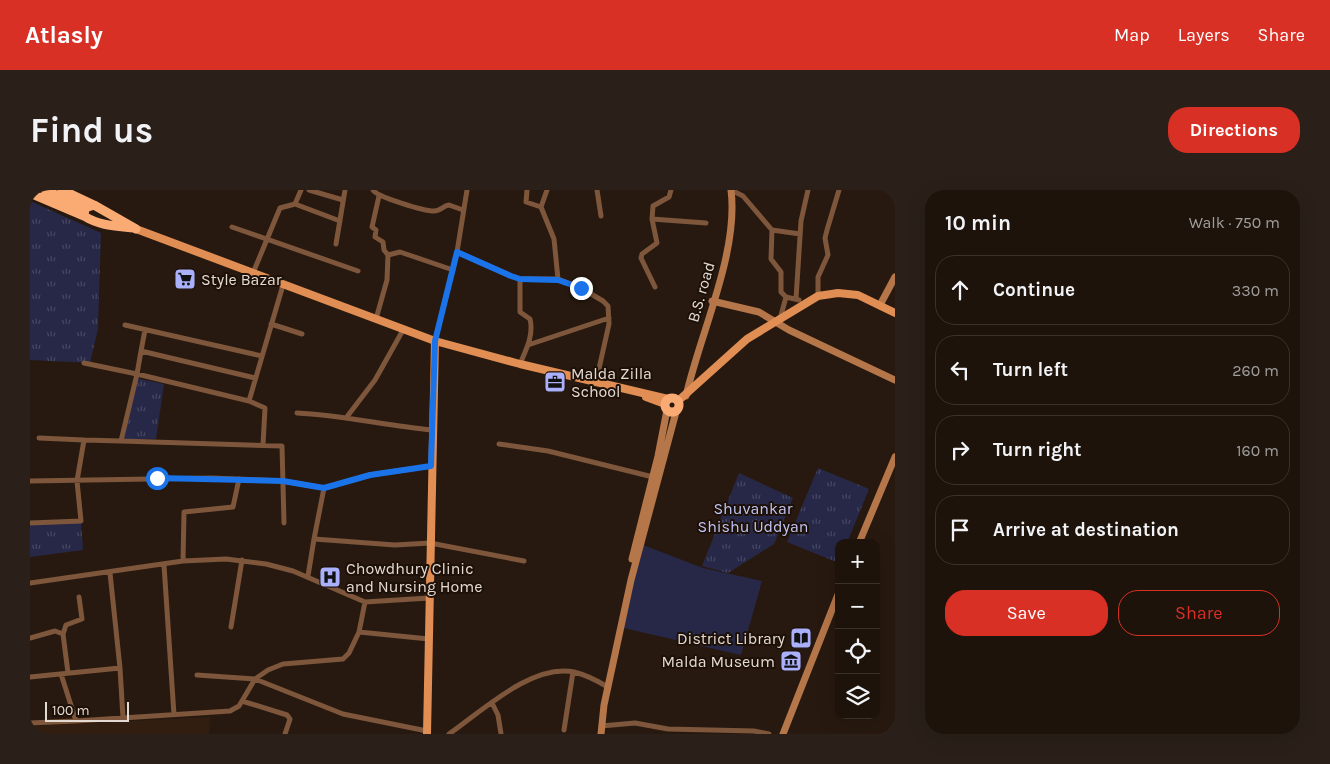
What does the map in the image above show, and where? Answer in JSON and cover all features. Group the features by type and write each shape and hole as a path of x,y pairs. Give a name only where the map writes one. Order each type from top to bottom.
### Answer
{"highway":[{"path":"44,190 84,212 102,225 136,229"},
{"path":"62,190 94,205 136,229"},
{"path":"30,193 84,212"},
{"path":"84,212 94,205"},
{"path":"102,225 108,223 111,214"}],"main road":[{"path":"136,229 435,341 520,364 637,391 675,403 750,338 777,320 799,301 818,296 847,293 858,295 895,313"},
{"path":"427,732 435,341"}],"street":[{"path":"295,204 300,190"},
{"path":"309,190 343,200"},
{"path":"336,244 345,190"},
{"path":"373,190 379,196 432,211 449,205 463,210"},
{"path":"435,341 457,252 467,190"},
{"path":"527,190 526,202 541,207"},
{"path":"547,190 541,207 554,239 558,280"},
{"path":"597,190 602,216"},
{"path":"655,287 641,258 642,254 657,243 652,218 653,206 669,197 671,190"},
{"path":"731,190 743,196 772,230 800,234"},
{"name":"B.S. road","path":"675,403 712,302 728,245 733,208 731,190"},
{"path":"772,230 771,258 781,272 781,292 786,297 799,301 800,234 808,190"},
{"path":"818,296 818,278 828,255 827,230 840,190"},
{"path":"376,319 387,280 388,255 384,250 383,242 375,237 376,229 372,227 379,196"},
{"path":"253,274 280,208 295,204 340,221"},
{"path":"652,218 706,223"},
{"path":"232,227 358,272"},
{"path":"388,255 400,252 453,270"},
{"path":"457,252 493,270 520,279 558,280 581,288 603,301 608,306 609,318 596,382"},
{"path":"880,305 895,277"},
{"path":"520,279 520,312 530,321 528,345 520,364"},
{"path":"249,400 283,285"},
{"path":"777,320 786,297"},
{"path":"712,302 759,312 895,380"},
{"path":"528,345 609,318"},
{"path":"125,324 262,356"},
{"path":"271,324 302,334"},
{"path":"121,441 145,330"},
{"path":"346,418 376,380 403,330"},
{"path":"141,350 255,378"},
{"path":"84,362 249,400 265,408 263,445"},
{"path":"607,694 606,686 617,622 666,420 675,403"},
{"path":"601,734 607,694 631,580 675,403"},
{"path":"297,412 432,430"},
{"path":"39,438 282,446 284,523"},
{"path":"30,523 81,521 78,481 84,440"},
{"path":"499,444 548,451 653,477"},
{"path":"861,539 895,457"},
{"path":"30,481 161,478 239,479 283,481 324,488 370,475 431,466"},
{"path":"184,562 184,512 233,507 239,479"},
{"path":"308,576 324,488"},
{"path":"314,539 395,545 430,543 524,561"},
{"path":"231,627 242,560"},
{"path":"30,583 184,562 242,560 266,564 308,576 364,602 429,598"},
{"path":"164,565 174,715"},
{"path":"110,572 123,718"},
{"path":"68,673 63,634 66,625 82,620 79,597"},
{"path":"30,722 76,721 235,710 256,679 283,664 342,659 349,653 359,632 364,602"},
{"path":"783,734 835,602"},
{"path":"30,638 55,631 63,634"},
{"path":"359,632 429,639"},
{"path":"30,677 120,668"},
{"path":"452,733 492,703 536,676 556,671 573,672 606,686"},
{"path":"564,730 573,672"},
{"path":"61,674 76,721"},
{"path":"197,675 256,679 344,714 427,732"},
{"path":"242,701 288,716 290,720 285,734"},
{"path":"492,703 498,715 502,734"},
{"path":"602,726 635,723 668,729 769,734"}],"shaded area":[{"path":"210,717 209,734 30,734 30,726"}],"green space":[{"path":"30,201 101,233 98,329 90,363 30,360"},
{"path":"135,378 164,384 156,439 120,439"},
{"path":"818,468 869,489 849,539 835,539 835,561 787,542"},
{"name":"Shuvankar Shishu Uddyan","path":"739,473 793,498 774,544 728,573 702,566"},
{"path":"30,522 81,522 83,550 30,557"},
{"path":"643,545 703,568 762,581 741,655 619,627"}],"place":[{"name":"Style Bazar","path":"185,279"},
{"name":"Malda Zilla School","path":"555,382"},
{"name":"Chowdhury Clinic and Nursing Home","path":"330,577"},
{"name":"District Library","path":"801,638"},
{"name":"Malda Museum","path":"791,661"}],"route":[{"path":"157,478 283,481 324,488 370,475 431,466 435,341 457,252 493,270 520,279 558,280 581,288"}]}
